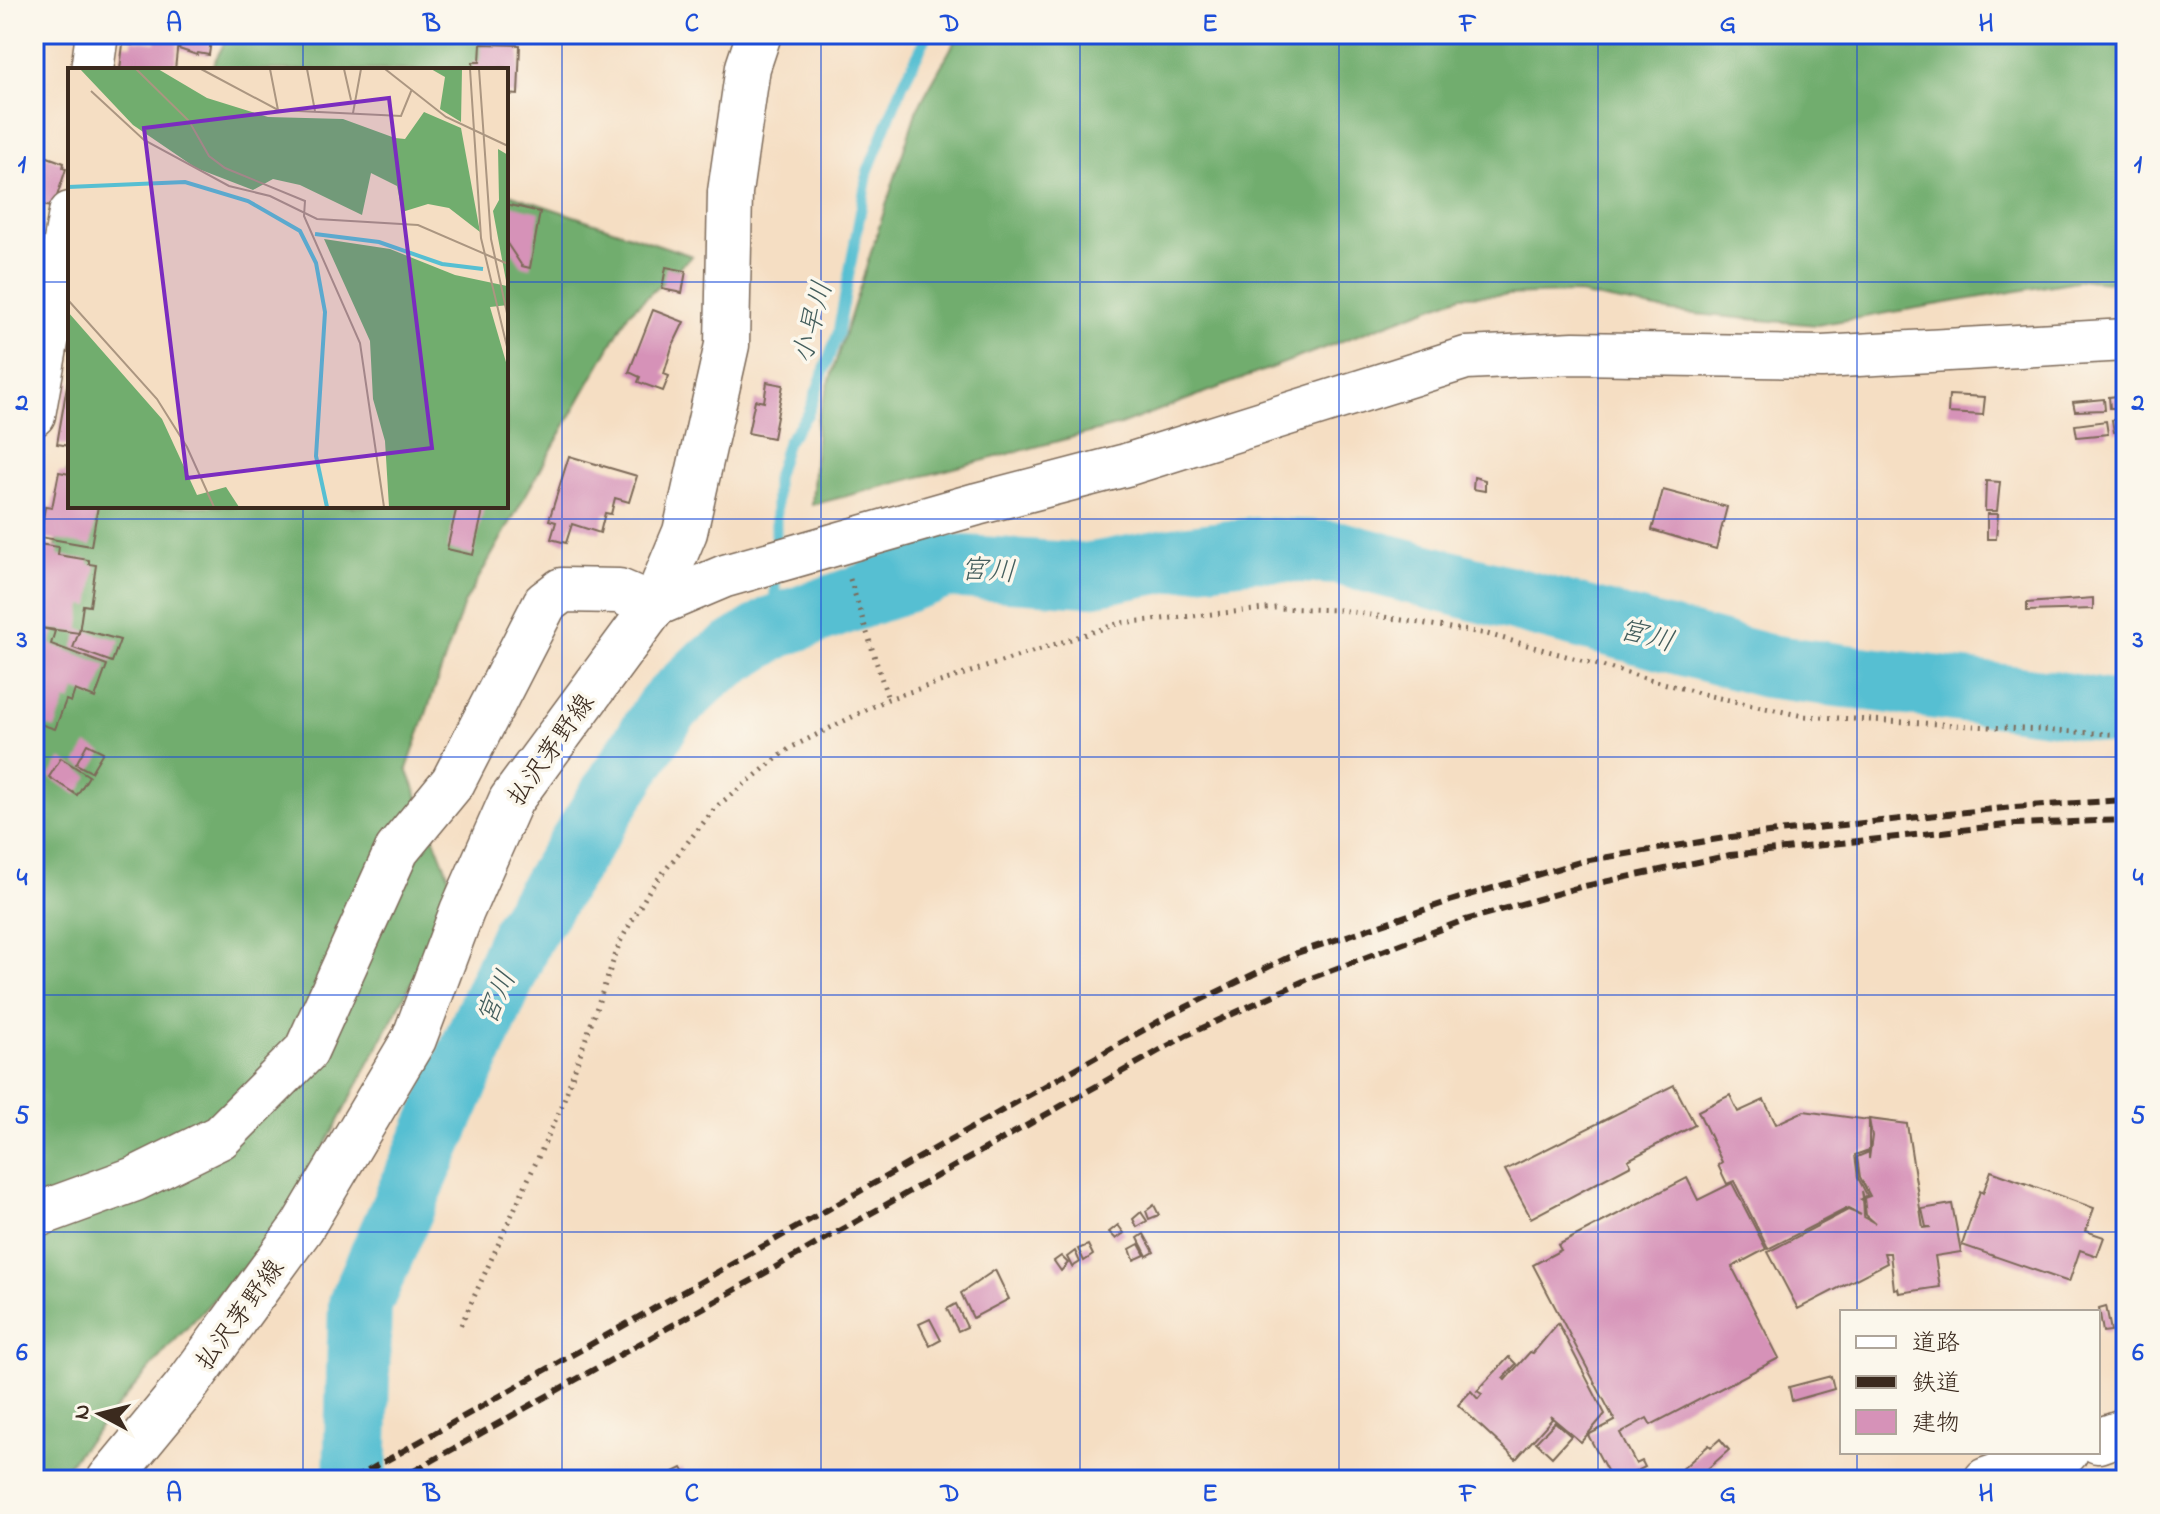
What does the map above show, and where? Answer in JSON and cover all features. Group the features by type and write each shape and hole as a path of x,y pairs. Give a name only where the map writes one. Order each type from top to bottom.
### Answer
{"main road":[{"name":"払沢茅野線","path":"109,1480 184,1389 302,1227 414,1039 462,911 511,800 654,606 685,532 727,345 730,192 748,67 759,34"},
{"path":"34,1216 135,1179 220,1137 306,1051 397,850 453,782 545,603 562,590 619,591 654,606"},
{"path":"2100,1440 2126,1431"},
{"path":"1986,1480 2060,1454"}],"street":[{"path":"92,68 97,34"},
{"path":"34,415 57,225"},
{"path":"654,606 725,576 841,549 1126,465 1466,358 1574,353 1822,357 2126,340"}],"path":[{"path":"841,549 888,699"},
{"path":"461,1325 561,1108 620,942 650,889 716,807 790,748 888,699 1120,623 1275,608 1341,610 1487,634 1710,696 1803,716 2126,735"}],"green space":[{"path":"229,34 529,34 508,68 211,68"},
{"path":"959,34 2126,34 2126,283 2083,280 1817,325 1673,312 1573,293 1461,296 1120,425 812,505 817,420 917,109"},
{"path":"508,194 692,256 629,313 464,604 407,769 457,897 282,1227 164,1352 55,1480 34,1480 34,697 68,464 68,508 508,508"}],"building":[{"path":"196,34 229,34 228,41"},
{"path":"182,35 211,40 209,55 179,49"},
{"path":"156,39 178,41 175,68 120,68 123,44 132,45 132,40 156,43"},
{"path":"481,44 520,45 518,95 508,94 508,68 473,68 473,62 480,62"},
{"path":"34,152 64,163 63,168 66,169 53,208 34,202"},
{"path":"508,204 540,212 530,268 522,266 508,245"},
{"path":"666,267 686,271 682,293 662,289"},
{"path":"653,310 684,322 672,347 664,374 669,376 663,391 638,382 640,377 629,372"},
{"path":"68,380 68,446 57,444"},
{"path":"767,382 783,385 773,438 748,433 755,400 764,402"},
{"path":"1949,395 1985,397 1983,415 1948,413"},
{"path":"2126,395 2126,408 2110,408 2109,397"},
{"path":"2104,399 2105,410 2075,411 2073,402"},
{"path":"2126,419 2126,431 2114,432 2112,420"},
{"path":"2106,421 2108,434 2077,437 2075,425"},
{"path":"569,456 637,476 629,502 615,498 611,514 605,513 600,533 572,524 566,543 551,539 556,522 549,520"},
{"path":"59,472 68,474 68,508 98,508 91,546 40,537 45,507 52,508"},
{"path":"1474,477 1485,480 1485,491 1473,489"},
{"path":"1986,481 2000,482 1997,511 1985,511"},
{"path":"1663,490 1727,507 1716,549 1652,530"},
{"path":"457,508 484,508 473,555 447,549"},
{"path":"1987,514 1998,514 1996,539 1987,539"},
{"path":"38,544 59,547 58,555 89,560 89,564 96,565 90,606 83,605 79,633 41,628 55,631 51,644 107,665 95,698 75,690 71,702 66,700 55,729 34,722 34,620 38,610 34,610 34,570"},
{"path":"2093,598 2093,609 2027,611 2027,603"},
{"path":"80,629 120,640 112,662 73,648"},
{"path":"87,744 103,752 91,772 76,764"},
{"path":"61,758 89,776 77,795 49,777"},
{"path":"1674,1085 1695,1125 1628,1160 1631,1165 1531,1218 1505,1170"},
{"path":"1730,1095 1738,1112 1764,1100 1776,1124 1804,1111 1869,1120 1869,1150 1855,1155 1858,1178 1867,1195 1864,1198 1870,1196 1860,1177 1857,1157 1869,1152 1869,1159 1872,1136 1869,1119 1907,1124 1923,1228 1931,1227 1926,1227 1922,1209 1952,1204 1961,1252 1935,1256 1940,1287 1899,1293 1898,1288 1894,1289 1890,1253 1884,1253 1887,1263 1798,1309 1768,1252 1848,1210 1861,1215 1848,1208 1768,1249 1734,1181 1727,1184 1718,1165 1722,1162 1698,1111","holes":["1862,1191 1866,1215 1875,1223 1864,1217 1863,1199 1860,1200 1863,1198"]},
{"path":"1991,1171 2094,1208 2086,1231 2104,1237 2097,1256 2080,1250 2069,1282 1962,1245 1980,1191 1983,1193"},
{"path":"1687,1178 1698,1200 1732,1183 1766,1249 1732,1267 1779,1358 1651,1425 1647,1418 1620,1433 1636,1464 1642,1461 1645,1467 1620,1480 1612,1480 1588,1435 1615,1421 1533,1265 1561,1250 1558,1245"},
{"path":"1154,1205 1159,1215 1149,1219 1146,1211"},
{"path":"1141,1212 1147,1221 1137,1227 1133,1219"},
{"path":"1118,1225 1124,1233 1116,1239 1109,1232"},
{"path":"1144,1234 1154,1252 1147,1256 1138,1238"},
{"path":"1139,1244 1145,1255 1134,1260 1130,1249"},
{"path":"1088,1245 1093,1255 1084,1261 1078,1249"},
{"path":"1075,1251 1080,1262 1072,1267 1067,1257"},
{"path":"1061,1256 1068,1263 1061,1271 1054,1261"},
{"path":"995,1270 1009,1299 973,1318 961,1293"},
{"path":"956,1304 967,1327 958,1331 947,1309"},
{"path":"2106,1306 2111,1331 2103,1332 2099,1308"},
{"path":"930,1319 941,1340 930,1346 919,1324"},
{"path":"1558,1323 1605,1414 1581,1442 1550,1416 1552,1419 1516,1459 1458,1405 1471,1391 1478,1399 1482,1394 1477,1391 1509,1357 1516,1364 1503,1378 1505,1380"},
{"path":"1831,1376 1834,1389 1792,1401 1789,1387"},
{"path":"1555,1422 1571,1436 1552,1457 1536,1442"},
{"path":"1720,1439 1729,1450 1695,1480 1670,1480 1709,1445 1711,1447"},
{"path":"682,1468 689,1480 676,1480 672,1473"}],"waterway":[{"name":"小早川","path":"776,552 776,478 787,442 808,414 838,333 868,171 903,84 928,34"},
{"name":"宮川","path":"355,1480 360,1304 522,935 667,708 709,668 775,627 947,566 1088,575 1174,559 1255,549 1339,553 1767,666 2057,703 2126,715"},
{"name":"小早川","path":"775,569 775,627"}],"railway":[{"path":"352,1480 1170,1015 1297,953 1450,901 1583,861 1731,837 2013,807 2126,800"},
{"path":"398,1480 1187,1035 1306,980 1462,921 1580,887 1730,855 2016,824 2126,820"}]}
